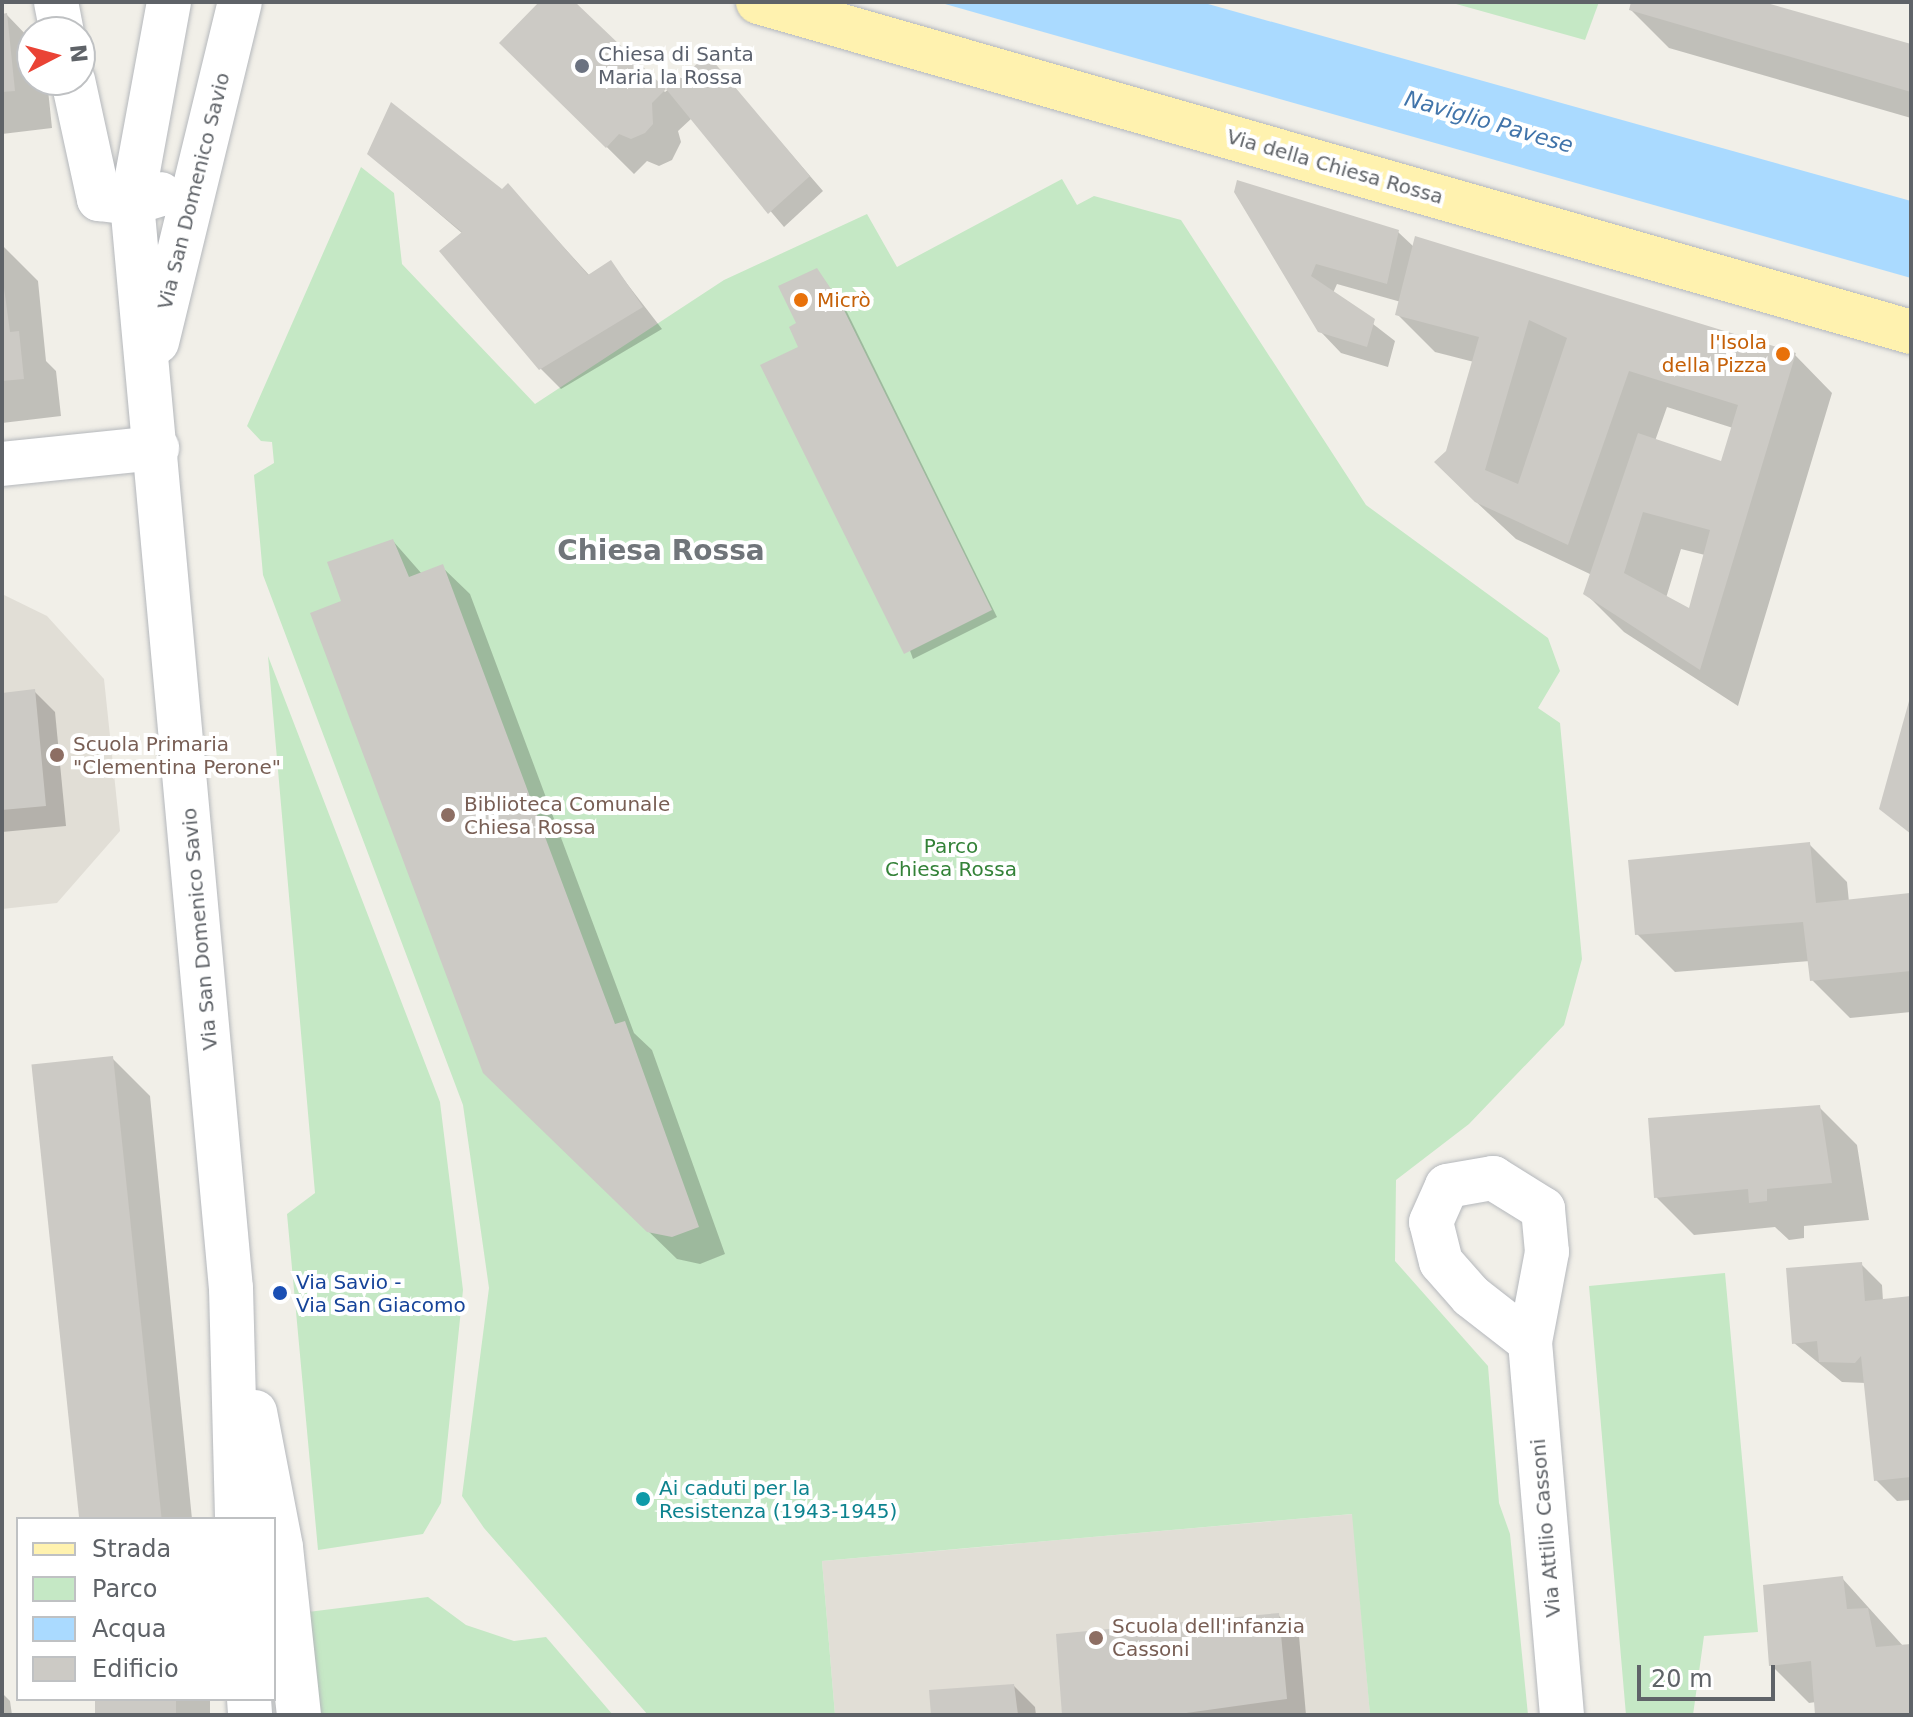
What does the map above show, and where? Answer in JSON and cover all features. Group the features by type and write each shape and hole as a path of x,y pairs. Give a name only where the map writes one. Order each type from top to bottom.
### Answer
{"main road":[{"name":"Via della Chiesa Rossa","path":"758,2 1911,332"}],"street":[{"name":"Via San Domenico Savio","path":"169,2 132,203 157,448 231,1288 237,1517"},
{"name":"Via San Domenico Savio","path":"149,379 240,2"},
{"path":"76,96 99,199 132,203 194,184"},
{"path":"2,464 157,448"},
{"name":"Via San Domenico Savio","path":"231,1288 275,1517"},
{"name":"Via Attilio Cassoni","path":"1530,1342 1562,1715"},
{"name":"Via San Domenico Savio","path":"276,1521 299,1715"}],"shaded area":[{"name":"Scuola Primaria \"Clementina Perone\"","path":"2,594 47,616 104,679 120,831 57,903 2,909"},
{"name":"Scuola dell'infanzia Cassoni","path":"1353,1514 1370,1715 835,1715 822,1561"}],"green space":[{"path":"1449,2 1599,2 1585,40"},
{"name":"Parco Chiesa Rossa","path":"361,167 394,193 402,264 535,404 724,280 867,214 897,267 1062,179 1077,205 1094,196 1181,220 1366,505 1548,638 1560,671 1538,708 1560,723 1582,959 1564,1025 1469,1124 1396,1180 1395,1261 1488,1366 1499,1503 1510,1534 1528,1715 1370,1715 1352,1514 822,1561 835,1715 648,1715 484,1528 462,1496 489,1288 463,1105 263,575 254,475 274,463 272,442 261,441 247,426"},
{"path":"268,656 440,1102 463,1290 441,1503 423,1534 318,1550 287,1214 315,1193"},
{"path":"1725,1273 1758,1632 1704,1636 1693,1715 1626,1715 1589,1286"},
{"path":"428,1597 466,1625 514,1641 546,1637 613,1715 318,1715 308,1612"}],"water":[{"name":"Naviglio Pavese","path":"938,2 1201,2 1911,201 1911,278"}],"building":[{"name":"Chiesa di Santa Maria la Rossa","path":"539,2 575,2 666,89 652,103 653,124 645,133 631,139 619,134 606,148 499,43"},
{"path":"1631,2 1763,2 1911,44 1911,92 1629,10"},
{"path":"7,13 15,91 2,92 2,14"},
{"path":"708,55 810,176 768,214 666,89"},
{"path":"391,102 502,189 508,183 588,275 611,260 643,307 539,370 439,251 462,232 367,154"},
{"path":"1237,180 1399,230 1387,284 1316,264 1311,276 1375,319 1367,347 1318,332 1234,192"},
{"path":"1415,236 1796,353 1700,670 1583,594 1638,433 1721,461 1738,405 1629,371 1568,545 1475,502 1434,462 1446,451 1479,337 1395,315","holes":["1529,320 1567,338 1518,484 1485,470","1643,512 1710,530 1689,608 1624,573"]},
{"path":"817,268 841,304 992,610 904,654 760,365 798,347 789,327 796,323 778,286"},
{"path":"2,273 10,332 19,331 24,379 2,381"},
{"path":"393,539 409,577 443,564 615,1024 625,1021 699,1227 672,1237 647,1232 483,1073 310,613 341,601 327,562"},
{"path":"35,689 46,806 2,810 2,693"},
{"path":"1911,694 1911,834 1879,809"},
{"path":"1810,842 1816,903 1910,893 1911,971 1810,981 1803,922 1635,935 1628,860"},
{"path":"113,1056 161,1517 79,1517 31,1065"},
{"path":"1820,1105 1832,1183 1767,1189 1767,1201 1749,1203 1748,1189 1654,1198 1648,1118"},
{"path":"1862,1262 1865,1301 1911,1296 1911,1477 1874,1481 1861,1356 1855,1363 1819,1362 1817,1341 1792,1344 1786,1268"},
{"path":"1843,1576 1847,1609 1868,1608 1876,1647 1911,1644 1911,1715 1815,1715 1811,1661 1769,1666 1763,1585"},
{"path":"1279,1613 1287,1699 1172,1715 1062,1715 1056,1634"},
{"path":"1014,1684 1018,1715 931,1715 929,1690"},
{"path":"95,1701 176,1701 176,1715 95,1715"}],"place":[{"name":"Chiesa di Santa Maria la Rossa","path":"582,66"},
{"name":"Micrò","path":"801,300"},
{"name":"l'Isola della Pizza","path":"1783,354"},
{"name":"Scuola Primaria \"Clementina Perone\"","path":"57,755"},
{"name":"Biblioteca Comunale Chiesa Rossa","path":"448,815"},
{"name":"Via Savio - Via San Giacomo","path":"280,1293"},
{"name":"Ai caduti per la Resistenza (1943-1945)","path":"643,1499"},
{"name":"Scuola dell'infanzia Cassoni","path":"1096,1638"}],"district":[{"name":"Chiesa Rossa","path":"661,551"}]}
